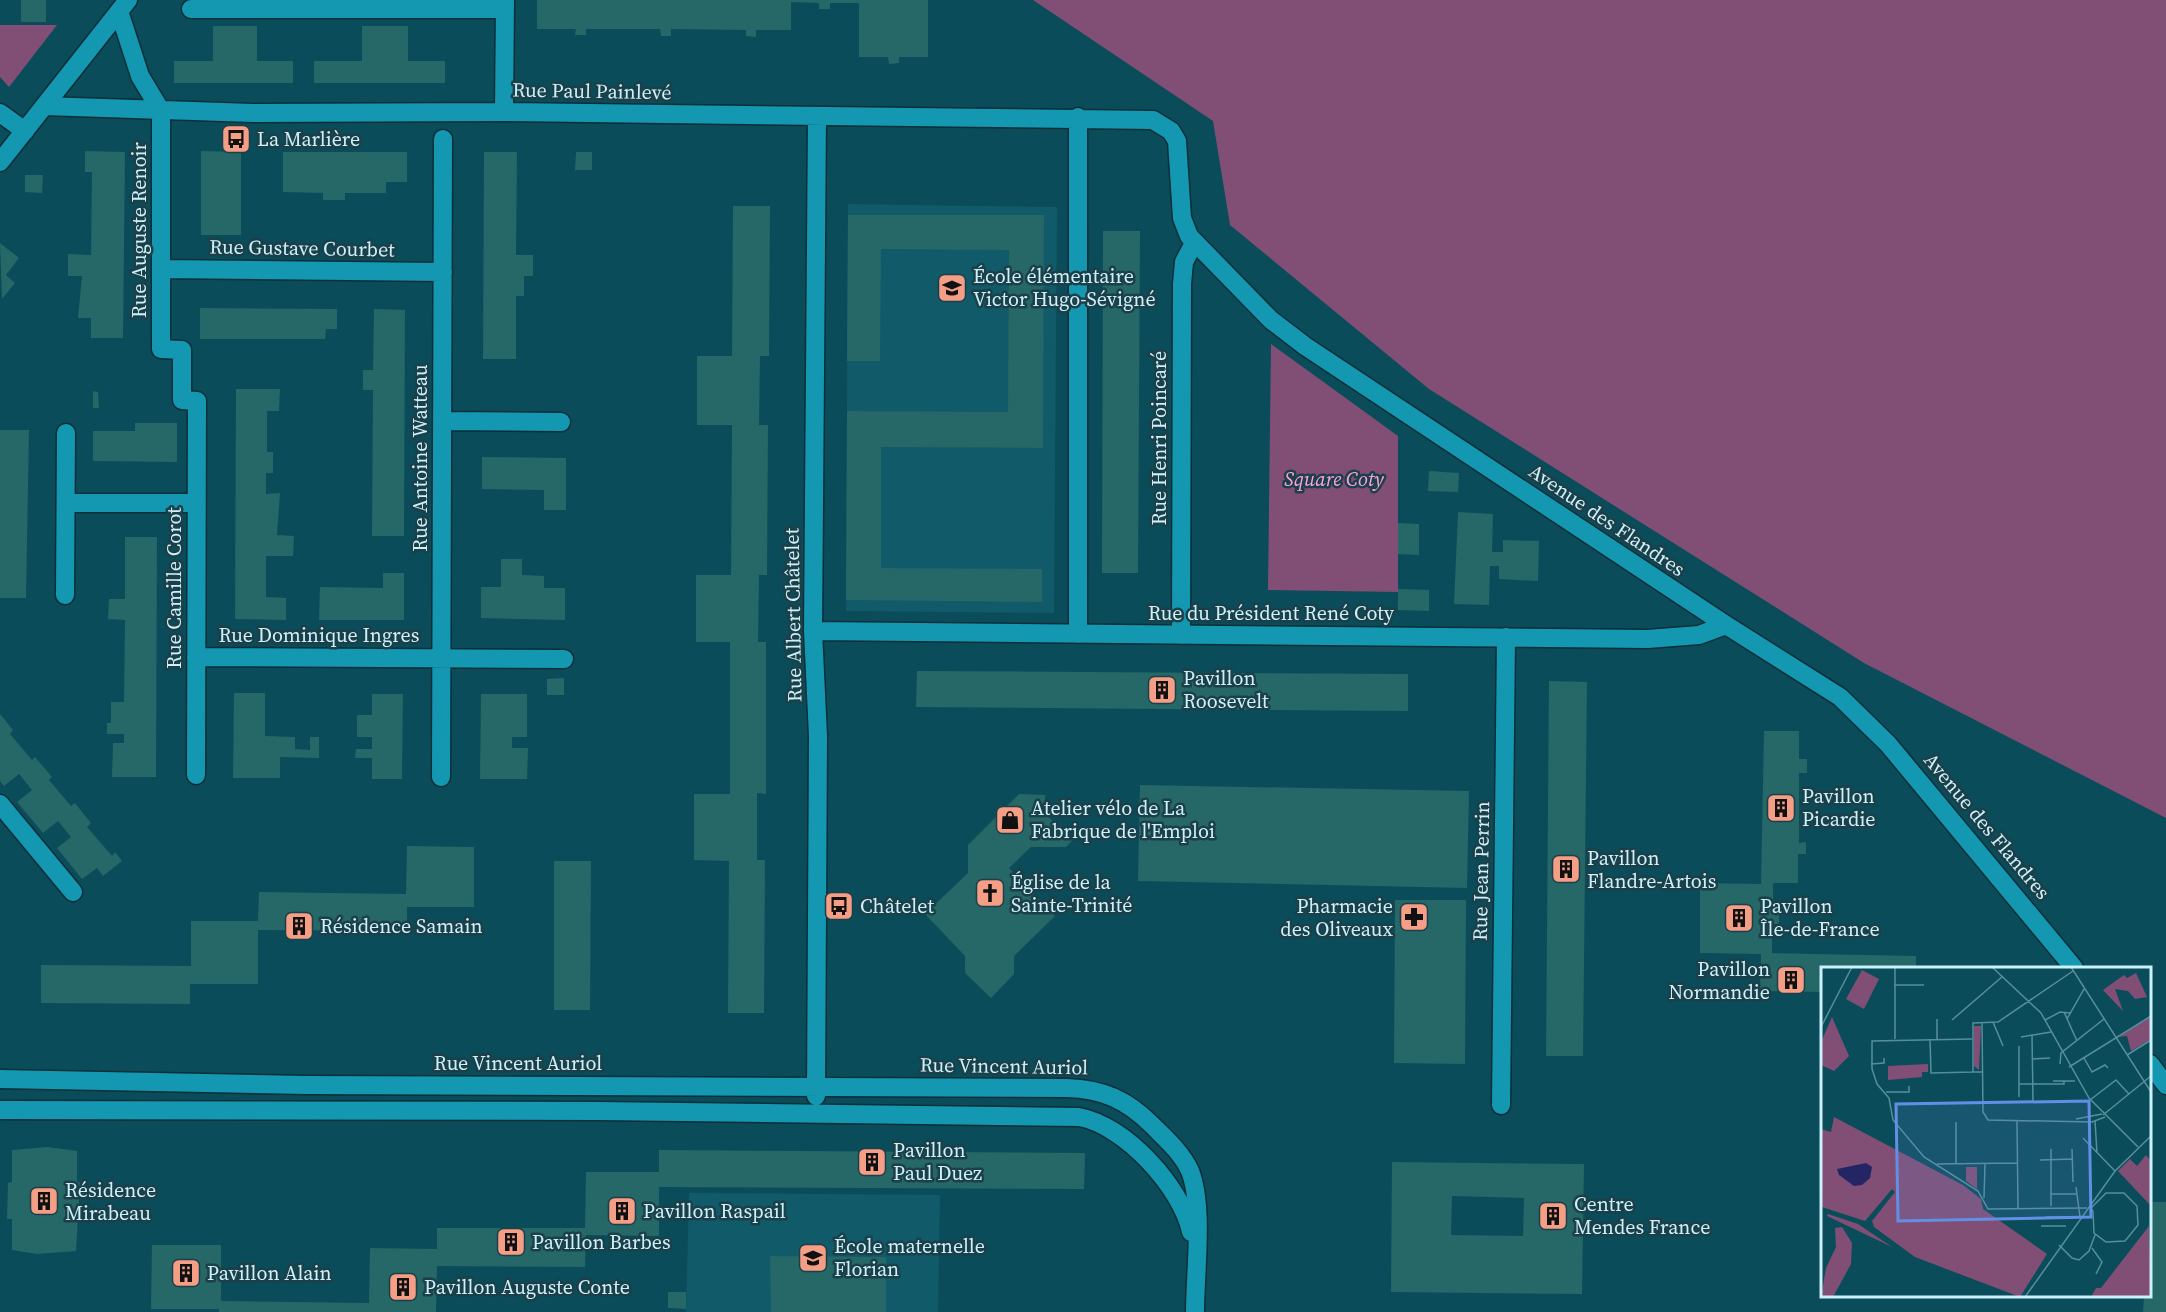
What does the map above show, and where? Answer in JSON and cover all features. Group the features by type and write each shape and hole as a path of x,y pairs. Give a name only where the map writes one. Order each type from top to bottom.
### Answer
{"street":[{"path":"191,9 505,5 504,112"},
{"path":"0,162 124,6"},
{"path":"124,6 140,76 161,111"},
{"name":"Rue Paul Painlevé","path":"44,106 161,111 1140,118"},
{"name":"Rue Auguste Renoir","path":"161,111 161,349 182,350 182,400 196,401"},
{"path":"0,113 25,131"},
{"name":"Rue Albert Châtelet","path":"816,1113 818,736 813,631 817,116"},
{"path":"1078,117 1078,634"},
{"name":"Avenue des Flandres","path":"1140,118 1163,125 1178,141 1182,218 1194,243 1270,320 1305,346 1726,625 1822,684 1863,717 2072,967"},
{"name":"Rue Antoine Watteau","path":"441,777 443,138"},
{"name":"Rue Henri Poincaré","path":"1181,635 1182,284 1184,262 1194,243"},
{"name":"Rue Gustave Courbet","path":"162,269 443,272"},
{"name":"Rue Camille Corot","path":"196,401 196,775"},
{"path":"442,422 561,422"},
{"path":"65,595 66,434"},
{"path":"66,503 196,503"},
{"name":"Rue du Président René Coty","path":"813,631 1676,638 1713,631 1726,625"},
{"name":"Rue Jean Perrin","path":"1501,1106 1506,637"},
{"name":"Rue Dominique Ingres","path":"196,657 564,659"},
{"path":"0,804 73,892"},
{"path":"2151,1065 2166,1085"},
{"name":"Rue Vincent Auriol","path":"0,1079 307,1085 1085,1089 1117,1098 1139,1113 1166,1139 1190,1170 1197,1204 1196,1257"},
{"path":"0,1110 816,1113 1090,1119 1111,1129 1123,1139 1175,1192 1187,1216 1196,1257 1195,1312"}],"shaded area":[{"path":"848,204 1057,207 1054,613 846,611"},
{"name":"École maternelle Florian","path":"689,1193 940,1195 938,1312 686,1312"}],"green space":[{"path":"1033,0 2166,0 2166,818 1864,663 1429,389 1230,225 1213,121"},
{"path":"0,25 57,25 9,87 0,77"},
{"name":"Square Coty","path":"1271,344 1398,436 1398,592 1268,590"}],"building":[{"path":"21,0 46,0 46,22 21,22"},
{"path":"537,0 928,0 928,57 899,57 899,63 889,64 888,57 859,57 859,3 830,3 830,9 819,9 819,3 791,2 791,30 756,30 756,37 746,36 746,30 671,29 671,36 661,36 660,29 586,29 586,35 575,35 576,29 537,29"},
{"path":"213,26 257,26 257,61 293,61 293,83 174,83 174,61 213,61"},
{"path":"362,26 408,26 408,61 445,61 445,83 314,83 314,61 362,61"},
{"path":"85,151 125,152 123,338 91,338 91,318 78,318 82,276 68,276 68,254 91,255 92,172 85,172"},
{"path":"201,151 241,152 241,235 201,235"},
{"path":"283,152 407,152 407,182 386,182 386,193 345,193 345,200 323,200 323,193 283,192"},
{"path":"484,152 517,152 516,255 533,255 533,276 524,276 524,296 516,296 516,359 483,359"},
{"path":"576,152 592,152 592,170 575,170"},
{"path":"25,175 43,175 42,193 25,192"},
{"path":"733,206 770,206 769,356 760,356 759,425 768,425 767,575 759,575 758,642 766,642 766,794 757,793 757,860 765,860 764,1013 728,1013 729,861 694,860 694,794 730,794 730,642 696,642 696,575 731,575 732,425 697,425 697,356 732,356"},
{"path":"848,215 1044,215 1043,448 881,447 881,568 1042,569 1042,602 846,600 847,411 1008,412 1009,250 881,249 880,361 847,361"},
{"path":"1103,231 1140,231 1138,573 1102,573"},
{"path":"0,243 19,258 6,275 15,283 2,299"},
{"path":"200,308 337,309 337,329 326,329 325,339 200,339"},
{"path":"374,309 405,310 404,536 372,536 373,390 363,390 363,370 373,370"},
{"path":"236,389 280,389 279,411 267,411 267,452 273,452 273,473 266,473 266,494 280,493 277,535 294,536 293,556 266,556 266,597 286,598 286,620 235,619"},
{"path":"93,391 98,392 99,408 93,408"},
{"path":"135,423 177,423 177,462 93,461 93,431 135,431"},
{"path":"0,430 29,430 26,598 0,598"},
{"path":"482,457 566,458 566,510 544,510 544,490 482,489"},
{"path":"1429,471 1459,473 1458,492 1428,491"},
{"path":"1458,512 1493,514 1492,552 1503,552 1503,540 1539,541 1538,581 1499,579 1499,566 1490,566 1489,605 1454,604"},
{"path":"1398,523 1419,524 1419,555 1398,554"},
{"path":"125,537 157,537 156,777 112,777 113,743 124,743 124,734 107,734 107,723 111,723 111,702 124,702 125,620 108,619 109,599 125,599"},
{"path":"501,559 522,559 522,575 544,576 544,588 565,588 565,620 481,618 481,587 501,587"},
{"path":"383,573 404,573 404,620 319,620 320,587 383,588"},
{"path":"1398,589 1429,590 1429,611 1398,610"},
{"name":"Pavillon Roosevelt","path":"917,671 1408,674 1408,711 916,707"},
{"path":"564,678 564,695 547,695 547,679"},
{"name":"Pavillon Flandre-Artois","path":"1549,681 1587,682 1583,1056 1546,1056"},
{"path":"234,693 265,693 265,736 295,737 295,749 310,750 310,737 319,737 319,758 280,757 280,778 233,778"},
{"path":"372,694 403,694 402,779 372,779 372,758 355,758 356,749 372,749 372,737 357,737 357,715 372,715"},
{"path":"481,694 527,694 527,737 512,737 512,748 528,748 527,779 480,779"},
{"path":"0,714 13,730 10,734 32,760 35,757 52,777 49,780 71,806 75,803 91,823 87,827 112,856 115,852 122,861 103,876 97,868 82,879 57,848 71,837 58,821 43,833 17,802 32,790 19,774 4,786 0,781"},
{"path":"1764,731 1799,731 1799,759 1807,759 1807,773 1799,773 1799,843 1806,842 1806,854 1798,854 1798,883 1773,883 1773,911 1779,912 1779,924 1772,924 1772,953 1916,956 1916,967 1821,967 1821,992 1760,991 1761,954 1700,953 1700,883 1761,884"},
{"path":"1140,785 1469,791 1467,888 1138,881"},
{"name":"Église de la Sainte-Trinité","path":"1019,794 1045,795 1045,805 1041,809 1072,841 1066,847 1031,847 1009,868 1055,916 1014,956 1014,974 991,998 965,973 965,956 925,914 968,873 968,845"},
{"name":"Résidence Samain","path":"407,846 474,847 474,907 407,907 407,931 258,930 258,984 190,984 190,1004 41,1003 41,965 191,966 191,921 258,921 259,892 406,894"},
{"path":"554,861 591,861 590,1010 554,1010"},
{"path":"1395,900 1466,900 1465,1064 1394,1063"},
{"name":"Résidence Mirabeau","path":"48,1147 77,1151 77,1182 80,1183 76,1251 37,1254 12,1250 12,1219 7,1219 8,1183 12,1182 12,1150"},
{"path":"659,1150 1085,1153 1084,1189 659,1187 659,1236 586,1235 585,1267 437,1266 436,1312 219,1312 219,1309 151,1309 152,1245 221,1245 221,1301 369,1303 370,1248 437,1249 437,1228 585,1228 586,1172 659,1172"},
{"name":"Centre Mendes France","path":"1392,1162 1584,1164 1582,1294 1391,1292","holes":["1452,1196 1524,1198 1523,1236 1451,1235"]},
{"path":"2151,1202 2166,1202 2166,1312 2143,1312 2144,1297 2151,1297"},
{"path":"770,1256 886,1257 886,1312 771,1312"},
{"path":"668,1292 686,1292 686,1309 668,1308"}],"place":[{"name":"La Marlière","path":"236,139"},
{"name":"École élémentaire Victor Hugo-Sévigné","path":"952,288"},
{"name":"Pavillon Roosevelt","path":"1162,690"},
{"name":"Pavillon Picardie","path":"1781,808"},
{"name":"Atelier vélo de La Fabrique de l'Emploi","path":"1010,820"},
{"name":"Pavillon Flandre-Artois","path":"1566,869"},
{"name":"Église de la Sainte-Trinité","path":"990,893"},
{"name":"Châtelet","path":"839,906"},
{"name":"Pharmacie des Oliveaux","path":"1414,917"},
{"name":"Pavillon Île-de-France","path":"1739,918"},
{"name":"Résidence Samain","path":"299,926"},
{"name":"Pavillon Normandie","path":"1791,980"},
{"name":"Pavillon Paul Duez","path":"872,1162"},
{"name":"Résidence Mirabeau","path":"44,1201"},
{"name":"Pavillon Raspail","path":"622,1211"},
{"name":"Centre Mendes France","path":"1553,1216"},
{"name":"Pavillon Barbes","path":"511,1242"},
{"name":"École maternelle Florian","path":"813,1258"},
{"name":"Pavillon Alain","path":"186,1273"},
{"name":"Pavillon Auguste Conte","path":"403,1287"}]}
